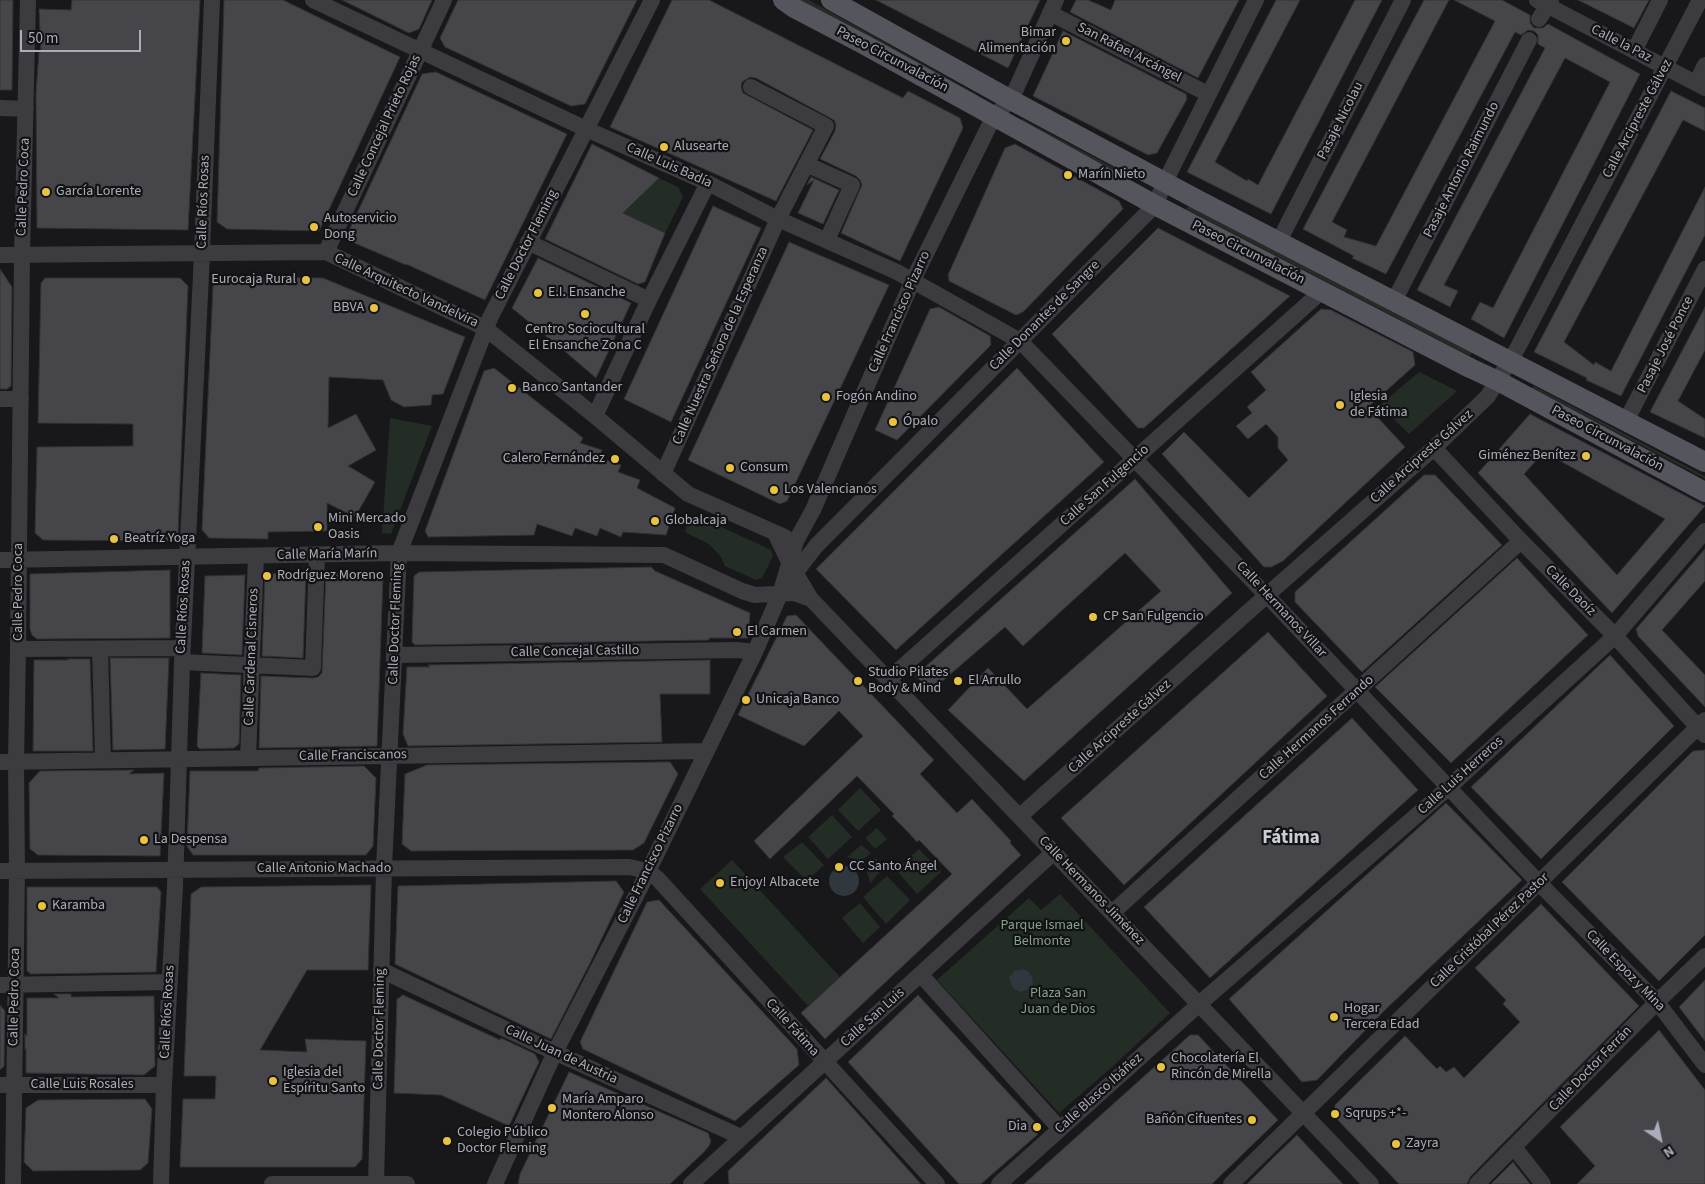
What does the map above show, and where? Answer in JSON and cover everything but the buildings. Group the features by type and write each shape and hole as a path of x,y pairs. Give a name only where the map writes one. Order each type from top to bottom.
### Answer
{"main road":[{"name":"Paseo Circunvalación","path":"831,0 856,6 1010,100 1164,182 1283,233 1398,293 1510,362 1630,414 1705,462"},
{"name":"Paseo Circunvalación","path":"786,3 1155,205 1498,381 1705,492"}],"street":[{"name":"Calle Pedro Coca","path":"13,1184 7,1085 8,985 17,871 8,762 18,649 22,255 28,0"},
{"name":"Calle Ríos Rosas","path":"161,1184 175,870 182,655 202,254 212,0"},
{"name":"Calle Luis Badía","path":"313,0 913,280 1020,341"},
{"name":"Calle Concejal Prieto Rojas","path":"326,252 444,0"},
{"name":"Calle Doctor Fleming","path":"376,1184 384,868 398,553 485,328 652,0"},
{"name":"Calle Donantes de Sangre","path":"792,568 1155,205 1164,182 1256,0"},
{"name":"Pasaje Nicolau","path":"1283,233 1403,0"},
{"path":"1634,51 1660,0"},
{"name":"Calle Arcipreste Gálvez","path":"1020,816 1434,448 1488,396 1510,362 1700,0"},
{"path":"1539,19 1546,2"},
{"name":"Calle la Paz","path":"1546,2 1700,85"},
{"path":"1010,100 1053,7"},
{"name":"San Rafael Arcángel","path":"1053,7 1208,94"},
{"name":"Pasaje Antonio Raimundo","path":"1398,293 1529,40"},
{"path":"1700,85 1705,65"},
{"name":"Calle Nuestra Señora de la Esperanza","path":"663,474 778,218 826,126 751,88"},
{"name":"Calle Francisco Pizarro","path":"497,1183 555,1052 648,871 755,652 792,568 796,541 813,510 913,280 994,116 1010,100"},
{"path":"0,108 26,109"},
{"path":"806,164 852,185 827,240"},
{"path":"594,416 649,300 708,183"},
{"path":"528,242 649,300"},
{"name":"Calle Arquitecto Vandelvira","path":"0,255 326,252 485,328 688,494 775,533"},
{"name":"Pasaje José Ponce","path":"1630,414 1705,268"},
{"name":"Calle San Fulgencio","path":"888,680 1322,291"},
{"name":"Calle Hermanos Villar","path":"1020,341 1267,595 1539,883"},
{"path":"0,399 21,398"},
{"name":"Calle Daoíz","path":"1434,448 1520,541 1703,727"},
{"path":"813,510 822,521 837,525"},
{"name":"Calle Luis Herreros","path":"1200,1004 1448,788 1615,636 1705,531"},
{"path":"775,533 796,541"},
{"name":"Calle Hermanos Jiménez","path":"775,533 792,568 811,599 1371,1184"},
{"name":"Calle Hermanos Ferrando","path":"1112,914 1520,541"},
{"name":"Calle María Marín","path":"0,560 398,553 664,555 742,591 755,595 780,594"},
{"path":"18,649 100,649 182,655 252,666 313,668 318,555"},
{"name":"Calle Cardenal Cisneros","path":"248,758 256,556"},
{"path":"780,594 794,593 811,599"},
{"path":"100,649 103,760"},
{"name":"Calle Concejal Castillo","path":"394,655 737,650 755,652"},
{"name":"Calle Cristóbal Pérez Pastor","path":"1231,1184 1539,883 1703,727"},
{"name":"Calle Franciscanos","path":"8,762 706,751"},
{"name":"Calle San Luis","path":"702,1181 742,1137 1054,852"},
{"name":"Calle Antonio Machado","path":"0,871 630,867 648,871"},
{"name":"Calle Fátima","path":"648,871 657,878 937,1184"},
{"name":"Calle Espoz y Mina","path":"1539,883 1657,1002 1705,1065"},
{"name":"Calle Doctor Ferrán","path":"1477,1184 1705,956"},
{"name":"Calle Juan de Austria","path":"381,970 742,1137"},
{"path":"921,975 1060,1129"},
{"path":"8,985 170,982"},
{"name":"Calle Blasco Ibáñez","path":"999,1184 1200,1004"},
{"name":"Calle Luis Rosales","path":"7,1085 164,1086"},
{"path":"1514,1147 1543,1184"},
{"path":"272,1184 408,1184"}],"green space":[{"path":"800,0 809,0 979,97"},
{"path":"1022,119 1130,176 1131,179 1019,120"},
{"path":"659,178 678,187 683,197 665,233 623,213"},
{"path":"1188,206 1472,353 1470,356 1186,209"},
{"path":"1419,372 1457,391 1409,434 1380,405"},
{"path":"1534,386 1705,476 1705,479 1532,388"},
{"path":"390,418 432,426 391,534 382,533"},
{"path":"696,515 771,550 773,556 762,578 756,580 725,566 721,557 709,544 685,532 689,518"},
{"path":"860,788 881,810 858,831 838,810"},
{"path":"832,815 852,837 828,859 808,837"},
{"path":"877,828 887,839 875,849 865,838"},
{"path":"802,842 824,865 807,881 783,857"},
{"path":"861,845 871,853 861,861 847,857"},
{"path":"919,849 941,872 917,894 896,870"},
{"path":"875,858 885,867 870,883 866,867"},
{"path":"732,860 840,977 808,1006 700,889"},
{"path":"887,876 910,900 886,924 863,897"},
{"name":"Plaza San Juan de Dios","path":"1060,894 1170,1013 1059,1113 937,980 1029,898 1041,910"},
{"path":"860,903 880,927 863,943 842,918"}],"shaded area":[{"path":"844,866 855,870 859,881 855,892 844,896 833,892 829,881 833,870"},
{"path":"1022,969 1029,972 1033,980 1032,988 1020,992 1013,988 1009,978 1014,971"}],"place":[{"name":"Bimar Alimentación","path":"1066,41"},
{"name":"Alusearte","path":"664,147"},
{"name":"Marín Nieto","path":"1068,175"},
{"name":"García Lorente","path":"46,192"},
{"name":"Autoservicio Dong","path":"314,227"},
{"name":"Eurocaja Rural","path":"306,280"},
{"name":"E.I. Ensanche","path":"538,293"},
{"name":"BBVA","path":"374,308"},
{"name":"Centro Sociocultural El Ensanche Zona C","path":"585,314"},
{"name":"Banco Santander","path":"512,388"},
{"name":"Fogón Andino","path":"826,397"},
{"name":"Iglesia de Fátima","path":"1340,405"},
{"name":"Ópalo","path":"893,422"},
{"name":"Giménez Benítez","path":"1586,456"},
{"name":"Calero Fernández","path":"615,459"},
{"name":"Consum","path":"730,468"},
{"name":"Los Valencianos","path":"774,490"},
{"name":"Globalcaja","path":"655,521"},
{"name":"Mini Mercado Oasis","path":"318,527"},
{"name":"Beatríz Yoga","path":"114,539"},
{"name":"Rodríguez Moreno","path":"267,576"},
{"name":"CP San Fulgencio","path":"1093,617"},
{"name":"El Carmen","path":"737,632"},
{"name":"Studio Pilates Body & Mind","path":"858,681"},
{"name":"El Arrullo","path":"958,681"},
{"name":"Unicaja Banco","path":"746,700"},
{"name":"La Despensa","path":"144,840"},
{"name":"CC Santo Ángel","path":"839,867"},
{"name":"Enjoy! Albacete","path":"720,883"},
{"name":"Karamba","path":"42,906"},
{"name":"Hogar Tercera Edad","path":"1334,1017"},
{"name":"Chocolatería El Rincón de Mirella","path":"1161,1067"},
{"name":"Iglesia del Espíritu Santo","path":"273,1081"},
{"name":"María Amparo Montero Alonso","path":"552,1108"},
{"name":"Sqrups +*-","path":"1335,1114"},
{"name":"Bañón Cifuentes","path":"1252,1120"},
{"name":"Dia","path":"1037,1127"},
{"name":"Colegio Público Doctor Fleming","path":"447,1141"},
{"name":"Zayra","path":"1396,1144"}],"district":[{"name":"Fátima","path":"1291,839"}],"park label":[{"name":"Parque Ismael Belmonte","path":"1042,934"}]}
